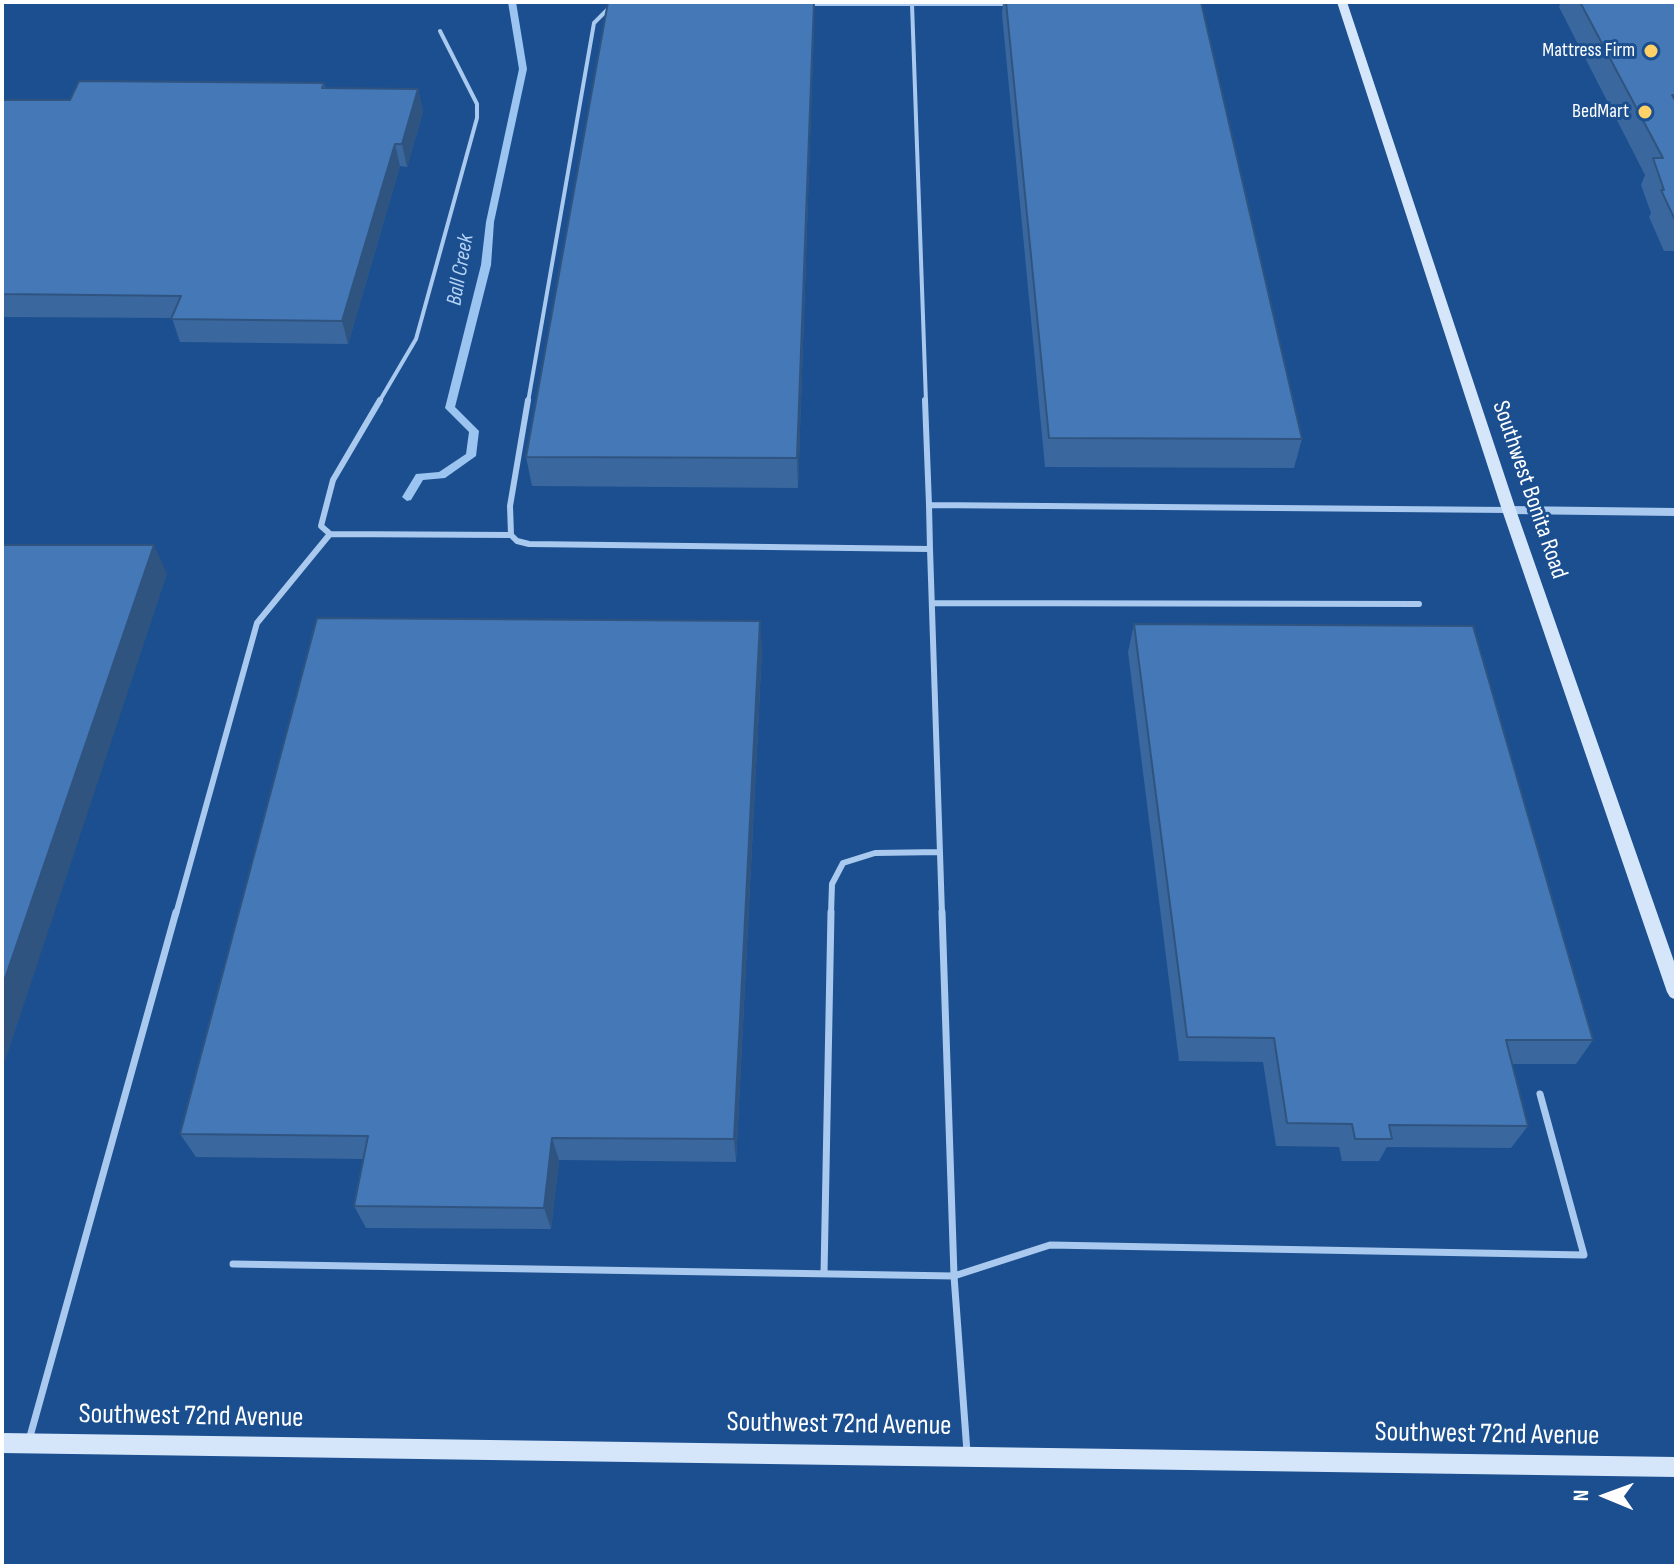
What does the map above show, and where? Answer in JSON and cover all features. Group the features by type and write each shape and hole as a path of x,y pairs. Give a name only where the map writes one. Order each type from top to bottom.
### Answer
{"main road":[{"name":"Southwest Bonita Road","path":"1342,2 1509,510 1676,992"},
{"name":"Southwest 72nd Avenue","path":"2,1443 967,1454 1676,1467"}],"street":[{"path":"1509,510 1676,512"}],"lane":[{"path":"511,535 510,506 594,23 612,4 624,3"},
{"path":"806,4 1020,4"},
{"path":"912,4 954,1276 967,1454"},
{"path":"440,31 477,104 477,118 416,339 333,480 321,526 330,534 511,535 529,544 930,549"},
{"path":"929,505 1509,510"},
{"path":"28,1443 257,623 330,534"},
{"path":"932,603 1419,604"},
{"path":"824,1274 832,884 843,863 875,853 940,852"},
{"path":"233,1264 954,1276 1050,1245 1584,1255 1540,1094"}],"building":[{"path":"608,2 814,2 797,458 526,457"},
{"path":"1006,2 1201,2 1302,439 1049,438"},
{"path":"1580,2 1676,2 1676,95 1672,95 1676,102 1676,222 1661,190 1664,190 1653,158 1663,158"},
{"path":"79,81 324,83 322,88 418,89 402,144 395,144 342,321 171,319 181,296 2,294 2,100 70,100"},
{"path":"2,545 154,545 2,987"},
{"path":"317,618 760,621 734,1139 552,1138 544,1208 354,1206 368,1136 180,1134"},
{"path":"1134,624 1473,626 1593,1040 1506,1040 1528,1126 1389,1125 1392,1139 1355,1139 1352,1124 1287,1123 1274,1038 1187,1037"}],"waterway":[{"name":"Ball Creek","path":"407,497 420,477 441,475 471,456 474,431 450,408 486,265 490,222 523,69 512,2"}],"place":[{"name":"Mattress Firm","path":"1651,51"},
{"name":"BedMart","path":"1645,112"}]}
